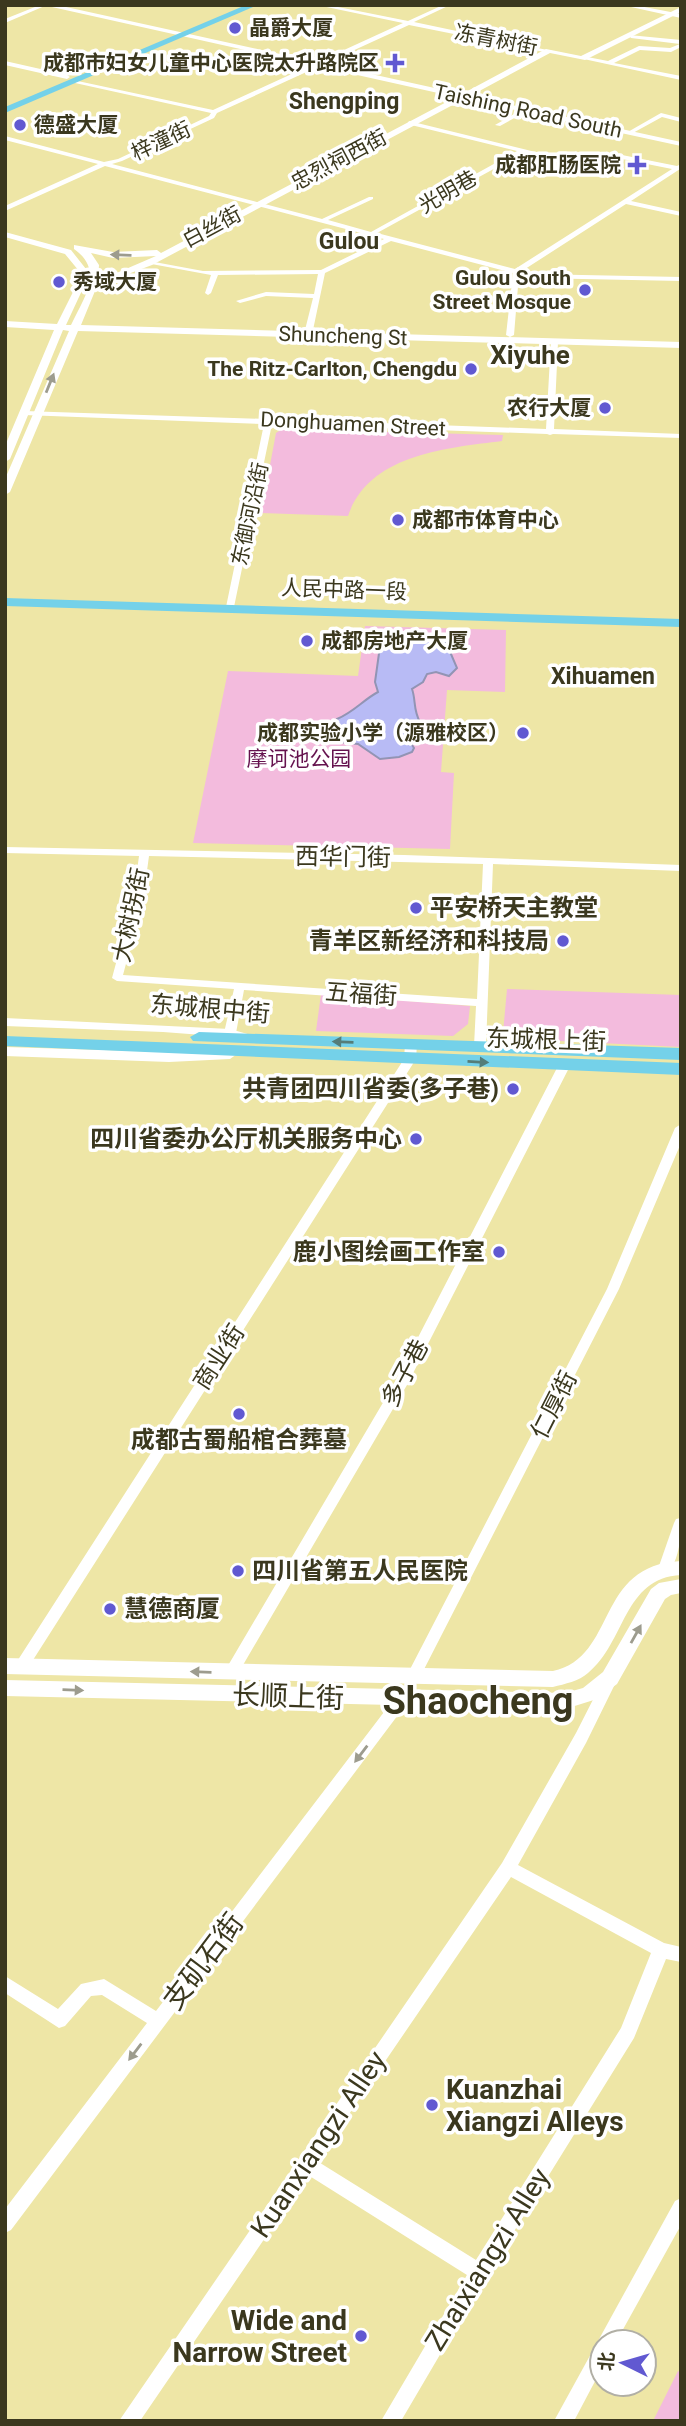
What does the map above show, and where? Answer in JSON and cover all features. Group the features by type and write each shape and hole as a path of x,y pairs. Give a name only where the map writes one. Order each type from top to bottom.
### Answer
{"main road":[{"name":"Taishing Road South","path":"46,5 681,144"},
{"path":"5,110 239,5"},
{"path":"5,103 181,36 254,5"},
{"path":"582,58 681,9"},
{"name":"冻青树街","path":"549,51 582,58"},
{"name":"忠烈祠西街","path":"258,203 458,96 549,51"},
{"name":"白丝街","path":"91,290 109,278 149,262 258,203"},
{"name":"白丝街","path":"5,227 113,255 142,255 166,251"},
{"path":"5,234 68,253 83,271 81,284 61,324 24,413 10,438 5,459"},
{"path":"5,492 97,271 93,261 77,247"},
{"name":"Shuncheng St","path":"5,321 681,345"},
{"name":"Shuncheng St","path":"74,325 681,339"},
{"name":"人民中路一段","path":"5,594 681,623"},
{"name":"人民中路一段","path":"5,602 231,603 681,612"},
{"name":"东城根中街","path":"5,1022 230,1033 249,1046"},
{"path":"5,1031 249,1046"},
{"path":"5,1041 249,1046"},
{"name":"东城根中街","path":"5,1051 170,1057 249,1046 410,1052"},
{"name":"东城根上街","path":"410,1052 480,1046 681,1054"},
{"name":"东城根上街","path":"410,1052 564,1066 681,1069"},
{"name":"长顺上街","path":"13,1667 540,1681 567,1676 583,1667 596,1652 631,1591 643,1577 673,1567"},
{"name":"长顺上街","path":"5,1686 402,1699 565,1701 593,1693 610,1678 659,1594 666,1588 681,1586"},
{"path":"5,1686 13,1667"}],"street":[{"path":"5,21 46,5"},
{"name":"冻青树街","path":"319,5 549,51"},
{"path":"5,63 214,112 448,5"},
{"path":"627,6 681,16"},
{"path":"631,36 681,44"},
{"path":"609,63 639,48 671,50 681,44"},
{"path":"582,58 681,78"},
{"path":"498,125 523,111"},
{"name":"梓潼街","path":"5,209 104,164 132,155 212,117 214,112"},
{"path":"629,133 661,116 681,120"},
{"path":"409,122 474,136 560,160 622,157 679,167"},
{"path":"5,138 533,276 681,279"},
{"name":"光明巷","path":"373,233 522,151"},
{"path":"516,272 679,167"},
{"path":"324,220 371,198"},
{"path":"625,202 681,214"},
{"path":"149,262 182,271 215,273 322,272 392,238"},
{"path":"309,330 322,272"},
{"path":"510,335 516,272"},
{"path":"208,293 215,273"},
{"path":"240,301 266,295 317,296"},
{"path":"550,433 554,342"},
{"name":"Donghuamen Street","path":"24,413 681,436"},
{"name":"东御河沿街","path":"231,603 269,420"},
{"name":"西华门街","path":"5,850 681,869"},
{"name":"大树拐街","path":"117,978 144,868 144,852"},
{"path":"480,1046 488,862"},
{"name":"五福街","path":"117,978 481,1003"},
{"path":"230,1033 240,985"},
{"name":"商业街","path":"13,1667 410,1052"},
{"name":"多子巷","path":"231,1673 400,1385 564,1066"},
{"name":"仁厚街","path":"413,1677 613,1289 681,1128"},
{"path":"673,1567 681,1523"},
{"name":"Kuanxiangzi Alley","path":"128,2421 508,1868 581,1738 610,1678"},
{"name":"支矶石街","path":"5,2224 402,1699"},
{"path":"508,1868 661,1950 681,1955"},
{"name":"Zhaixiangzi Alley","path":"390,2421 628,2032 661,1950"},
{"path":"5,1983 59,2020 87,1989 104,1987 158,2021"},
{"path":"305,2163 479,2272"},
{"path":"614,2328 681,2207"},
{"path":"563,2421 588,2375"}],"green space":[{"path":"282,429 503,435 502,441 435,451 391,467 373,479 358,495 348,516 261,513 276,433"},
{"name":"摩诃池公园","path":"365,626 506,630 505,692 447,690 441,772 454,773 450,849 193,843 228,671 358,676"},
{"path":"507,989 681,995 681,1047 519,1039 503,1033"},
{"path":"321,994 470,1006 468,1024 453,1036 316,1031"},
{"path":"678,2371 681,2373 681,2421 653,2421"}],"water":[{"path":"381,639 445,640 457,668 449,676 436,672 427,674 423,682 412,689 420,722 416,730 405,734 414,748 412,752 399,757 380,759 358,744 341,742 337,719 378,692 375,682"}],"place":[{"name":"晶爵大厦","path":"235,28"},
{"name":"成都市妇女儿童中心医院太升路院区","path":"395,63"},
{"name":"德盛大厦","path":"20,125"},
{"name":"成都肛肠医院","path":"637,165"},
{"name":"秀域大厦","path":"59,282"},
{"name":"Gulou South Street Mosque","path":"585,290"},
{"name":"The Ritz-Carlton, Chengdu","path":"471,369"},
{"name":"农行大厦","path":"605,408"},
{"name":"成都市体育中心","path":"398,520"},
{"name":"成都房地产大厦","path":"307,641"},
{"name":"成都实验小学（源雅校区）","path":"523,733"},
{"name":"平安桥天主教堂","path":"416,908"},
{"name":"青羊区新经济和科技局","path":"563,941"},
{"name":"共青团四川省委(多子巷)","path":"513,1089"},
{"name":"四川省委办公厅机关服务中心","path":"416,1139"},
{"name":"鹿小图绘画工作室","path":"499,1252"},
{"name":"成都古蜀船棺合葬墓","path":"239,1414"},
{"name":"四川省第五人民医院","path":"238,1571"},
{"name":"慧德商厦","path":"110,1609"},
{"name":"Kuanzhai Xiangzi Alleys","path":"432,2105"},
{"name":"Wide and Narrow Street","path":"361,2336"}],"district":[{"name":"Shengping","path":"344,101"},
{"name":"Gulou","path":"349,241"},
{"name":"Xiyuhe","path":"530,355"},
{"name":"Xihuamen","path":"603,676"},
{"name":"Shaocheng","path":"478,1701"}]}
